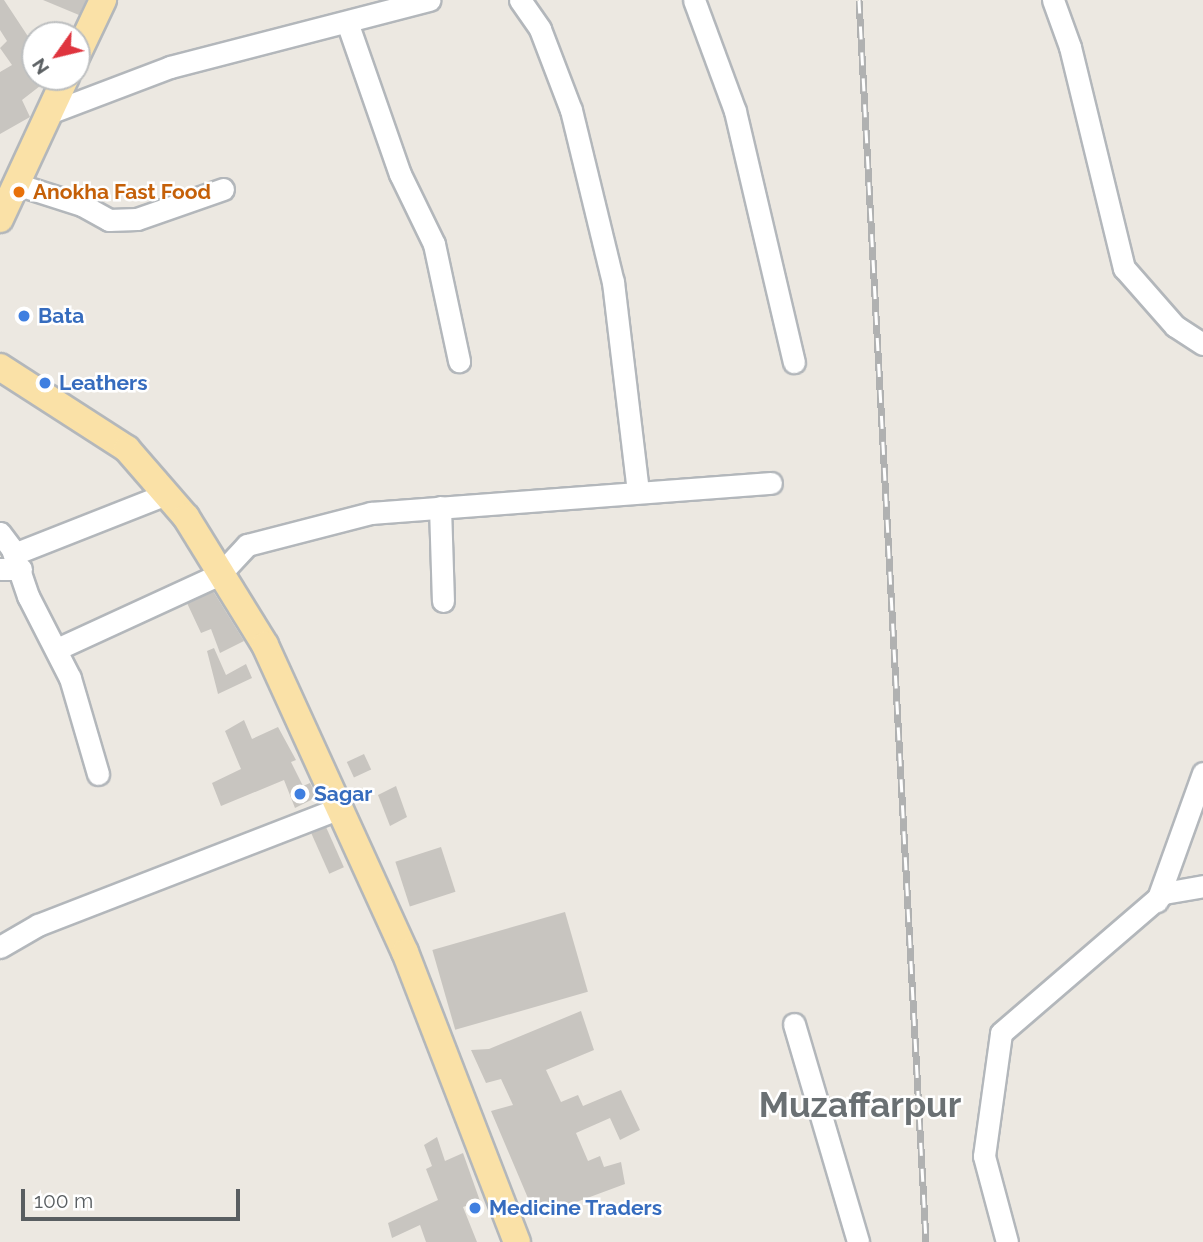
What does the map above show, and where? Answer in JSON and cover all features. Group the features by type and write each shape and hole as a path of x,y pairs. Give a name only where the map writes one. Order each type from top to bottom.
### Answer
{"main road":[{"path":"91,25 103,0"},
{"path":"0,219 59,91"},
{"path":"0,367 127,449 186,517 219,575 265,645 405,952 517,1242"},
{"path":"298,714 295,731 329,812 395,951 508,1242"},
{"path":"298,714 313,723 415,943 527,1242"}],"street":[{"path":"520,0 540,29 571,110 613,282 638,492"},
{"path":"694,0 735,111 794,362"},
{"path":"1053,0 1069,47 1124,268 1175,326 1203,344"},
{"path":"49,113 170,67 420,1"},
{"path":"347,22 400,174 433,244 459,361"},
{"path":"16,184 82,205 108,220 137,219 223,189"},
{"path":"57,649 219,575 247,545 371,513 771,483"},
{"path":"12,564 166,494"},
{"path":"440,507 443,601"},
{"path":"0,533 12,564 57,649 98,774"},
{"path":"1157,901 1203,773"},
{"path":"0,947 38,925 329,812"},
{"path":"1007,1242 984,1156 1001,1033 1164,893 1203,886"},
{"path":"794,1024 858,1242"}],"building":[{"path":"0,0 4,0 21,26 21,91 34,91 22,100 30,117 0,134 0,72 12,65 0,48 7,41 0,30"},
{"path":"43,0 86,0 79,15"},
{"path":"213,591 244,641 220,653 211,629 201,633 187,603"},
{"path":"214,648 226,675 246,664 252,678 218,694 207,651"},
{"path":"244,720 252,739 278,727 296,760 291,762 303,786 310,783 317,797 295,808 284,780 221,806 212,783 241,769 225,731"},
{"path":"364,754 371,769 354,777 347,762"},
{"path":"396,786 407,817 390,826 378,795"},
{"path":"326,827 344,867 329,874 311,834"},
{"path":"441,847 456,892 410,907 395,862"},
{"path":"565,912 588,992 455,1030 432,950"},
{"path":"581,1011 594,1050 546,1070 561,1102 578,1095 583,1106 621,1090 640,1130 620,1140 610,1118 576,1133 588,1161 600,1156 604,1167 621,1162 625,1184 536,1217 491,1111 513,1105 501,1079 486,1083 471,1050 489,1049"},
{"path":"437,1137 445,1161 463,1153 480,1201 463,1207 477,1242 426,1242 420,1225 392,1238 388,1223 438,1200 426,1169 432,1166 424,1145"}],"railway":[{"path":"859,0 926,1242"}],"place":[{"name":"Anokha Fast Food","path":"19,192"},
{"name":"Bata","path":"24,316"},
{"name":"Leathers","path":"45,383"},
{"name":"Sagar","path":"300,794"},
{"name":"Medicine Traders","path":"475,1208"}],"district":[{"name":"Muzaffarpur","path":"860,1105"}]}
